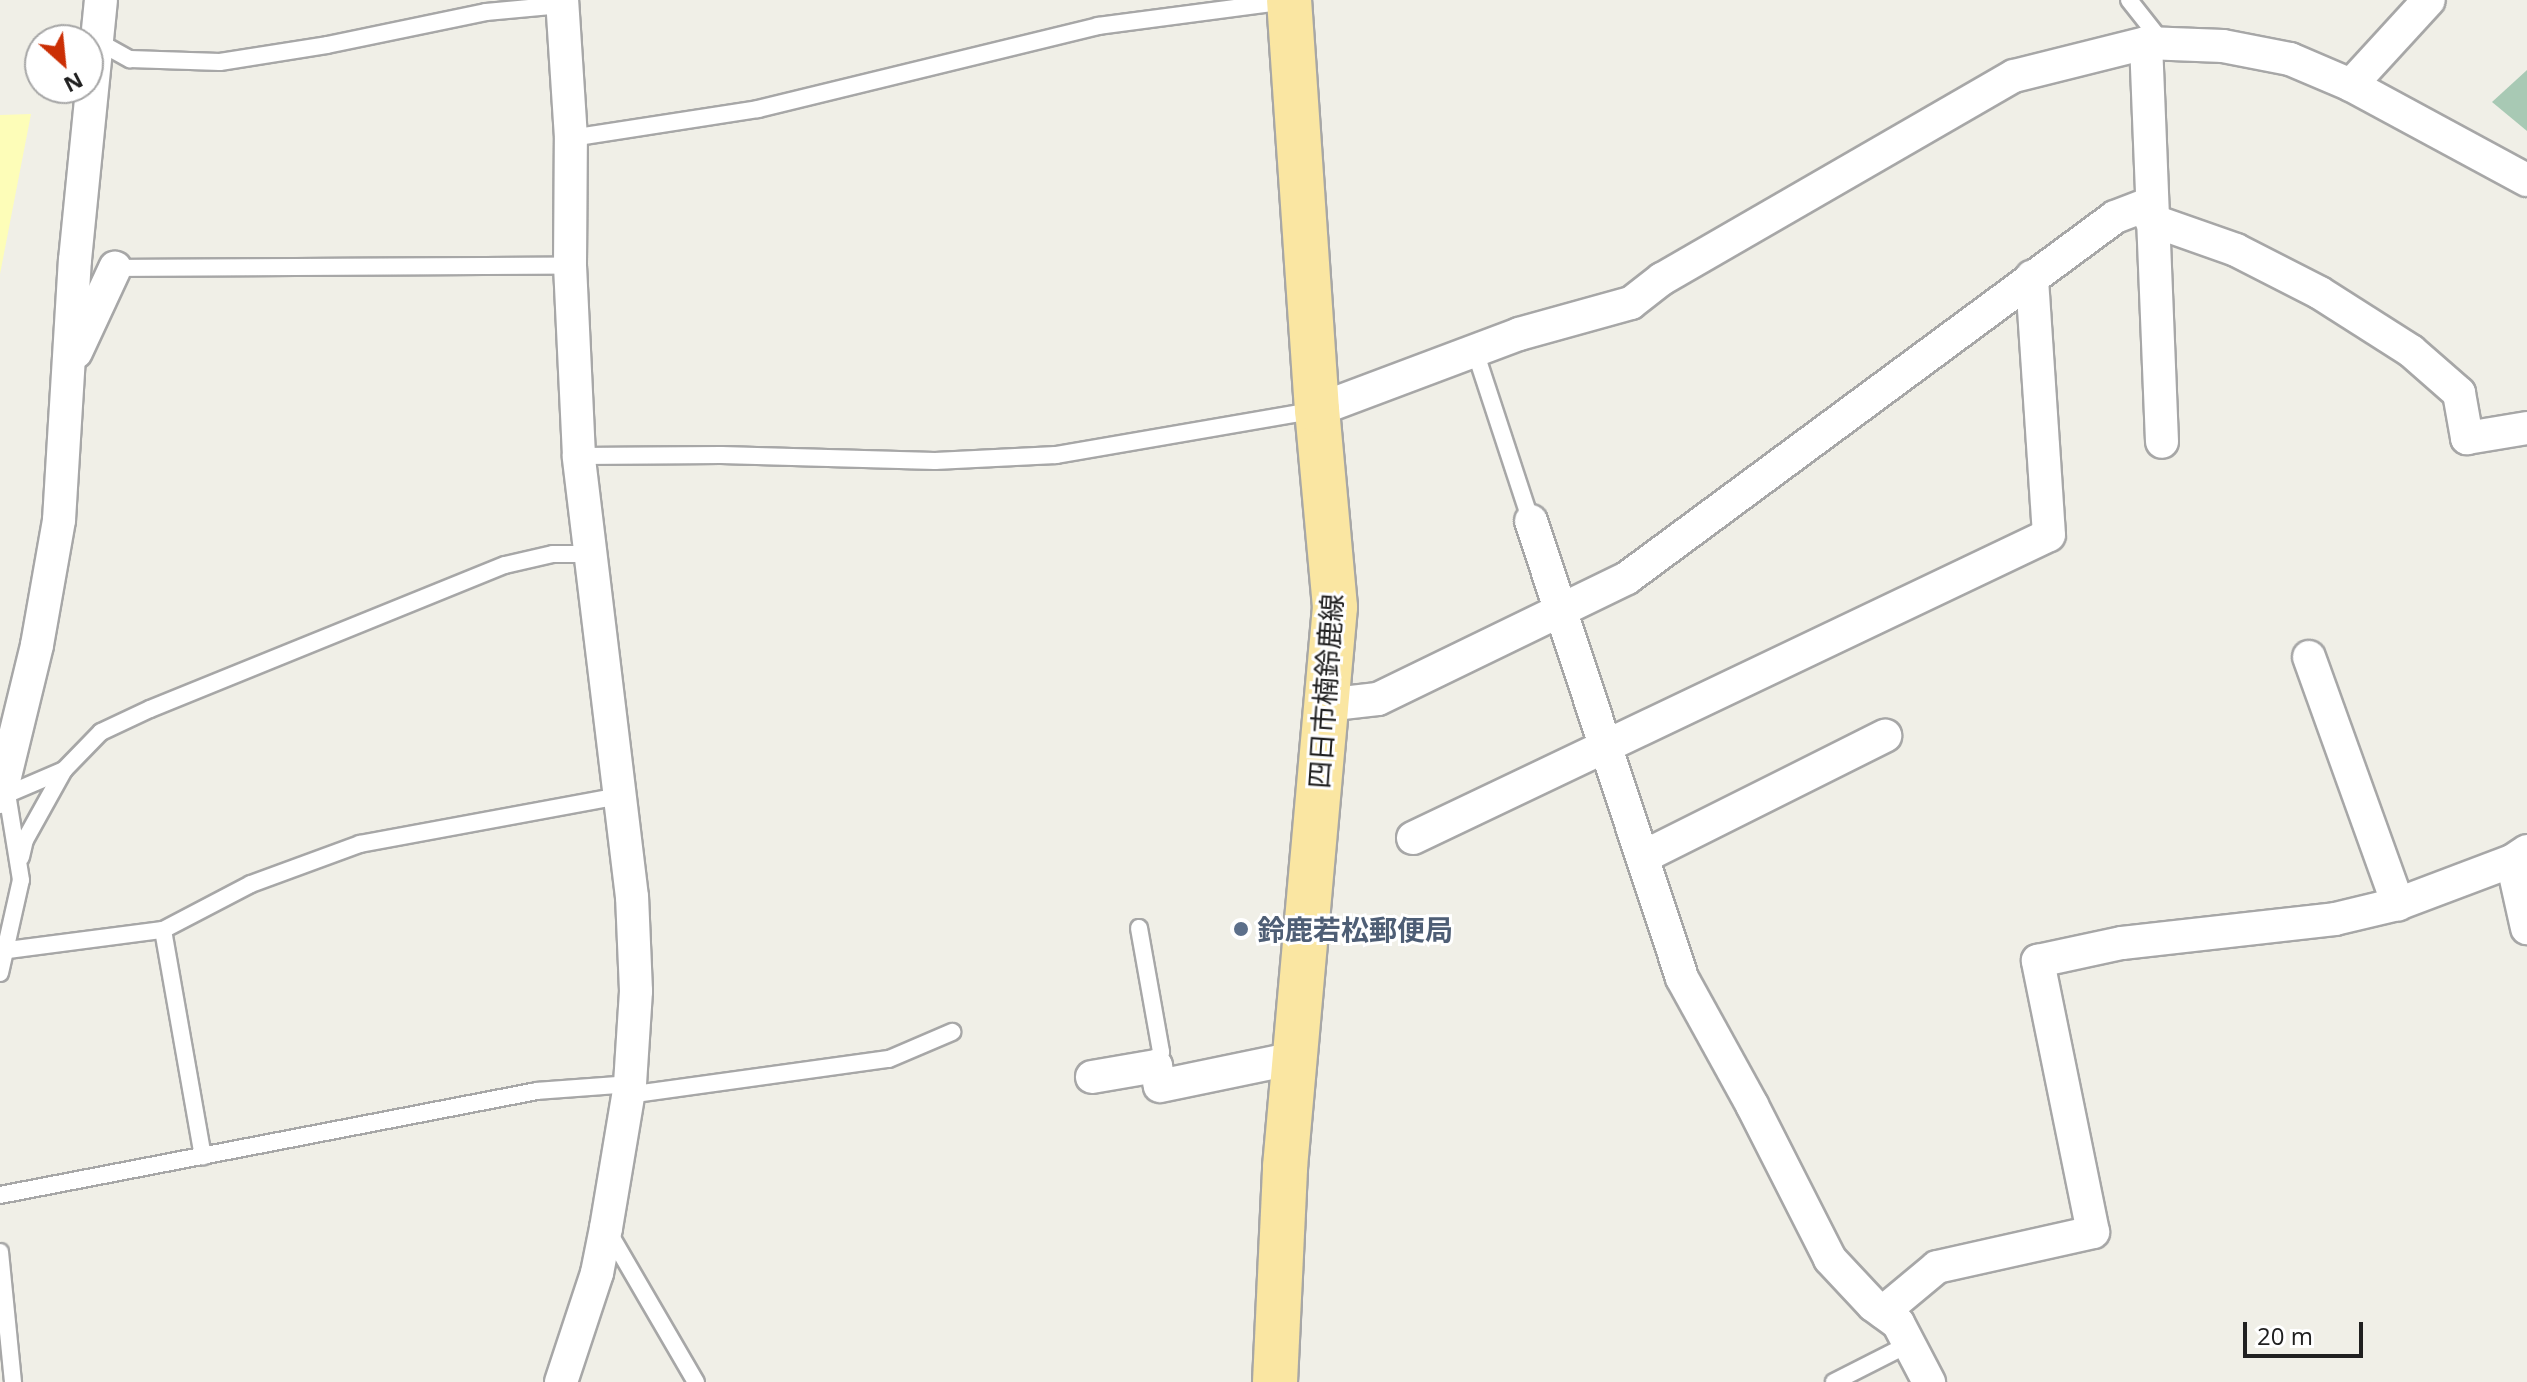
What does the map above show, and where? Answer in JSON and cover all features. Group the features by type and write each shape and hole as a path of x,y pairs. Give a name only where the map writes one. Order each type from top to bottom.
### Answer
{"main road":[{"name":"四日市楠鈴鹿線","path":"1275,1382 1285,1167 1335,607 1317,410 1289,0"}],"street":[{"path":"99,24 101,0"},
{"path":"2351,85 2429,0"},
{"path":"561,1382 597,1273 606,1228 629,1089 636,991 632,897 579,456 570,266 571,138 562,3"},
{"path":"2155,43 2151,212 2162,442"},
{"path":"1317,410 1475,351 1631,303 1662,279 2014,76 2155,43 2223,46 2290,59 2351,85 2527,180"},
{"path":"2,796 37,645 59,520 75,260 91,104"},
{"path":"1325,705 1378,699 1562,613 1627,578 2115,217 2151,212 2236,250 2320,293 2411,351 2459,393 2467,438 2527,428"},
{"path":"69,368 115,268"},
{"path":"1413,838 2049,535 2032,277"},
{"path":"1531,521 1682,978 1775,1148 1806,1216 1830,1259 1898,1323 1929,1382"},
{"path":"2309,657 2398,904"},
{"path":"1643,857 1885,736"},
{"path":"1883,1312 1937,1267 2093,1232 2038,961 2122,943 2335,919 2398,904 2519,856 2527,928"},
{"path":"1092,1077 1156,1066 1160,1086 1295,1058"}],"lane":[{"path":"571,138 758,109 1098,26 1289,0"},
{"path":"2129,0 2155,43"},
{"path":"104,45 130,59 220,62 327,45 486,12 562,3"},
{"path":"115,268 570,266"},
{"path":"1475,351 1531,521"},
{"path":"579,456 935,461 1056,455 1317,410"},
{"path":"19,862 25,840 64,770 101,732 150,709 505,565 553,554 589,554"},
{"path":"0,973 8,950 21,880 2,796 64,770"},
{"path":"8,950 163,930 251,884 360,844 618,796"},
{"path":"1139,928 1161,1052 1156,1066"},
{"path":"163,930 203,1156"},
{"path":"0,1195 537,1091 629,1089 889,1059 952,1032"},
{"path":"606,1228 696,1382"},
{"path":"0,1252 13,1382"},
{"path":"1834,1382 1909,1344"}],"sand":[{"path":"31,114 0,274 0,115"}],"shaded area":[{"path":"2527,70 2527,131 2492,102"}],"place":[{"name":"鈴鹿若松郵便局","path":"1241,929"}]}
